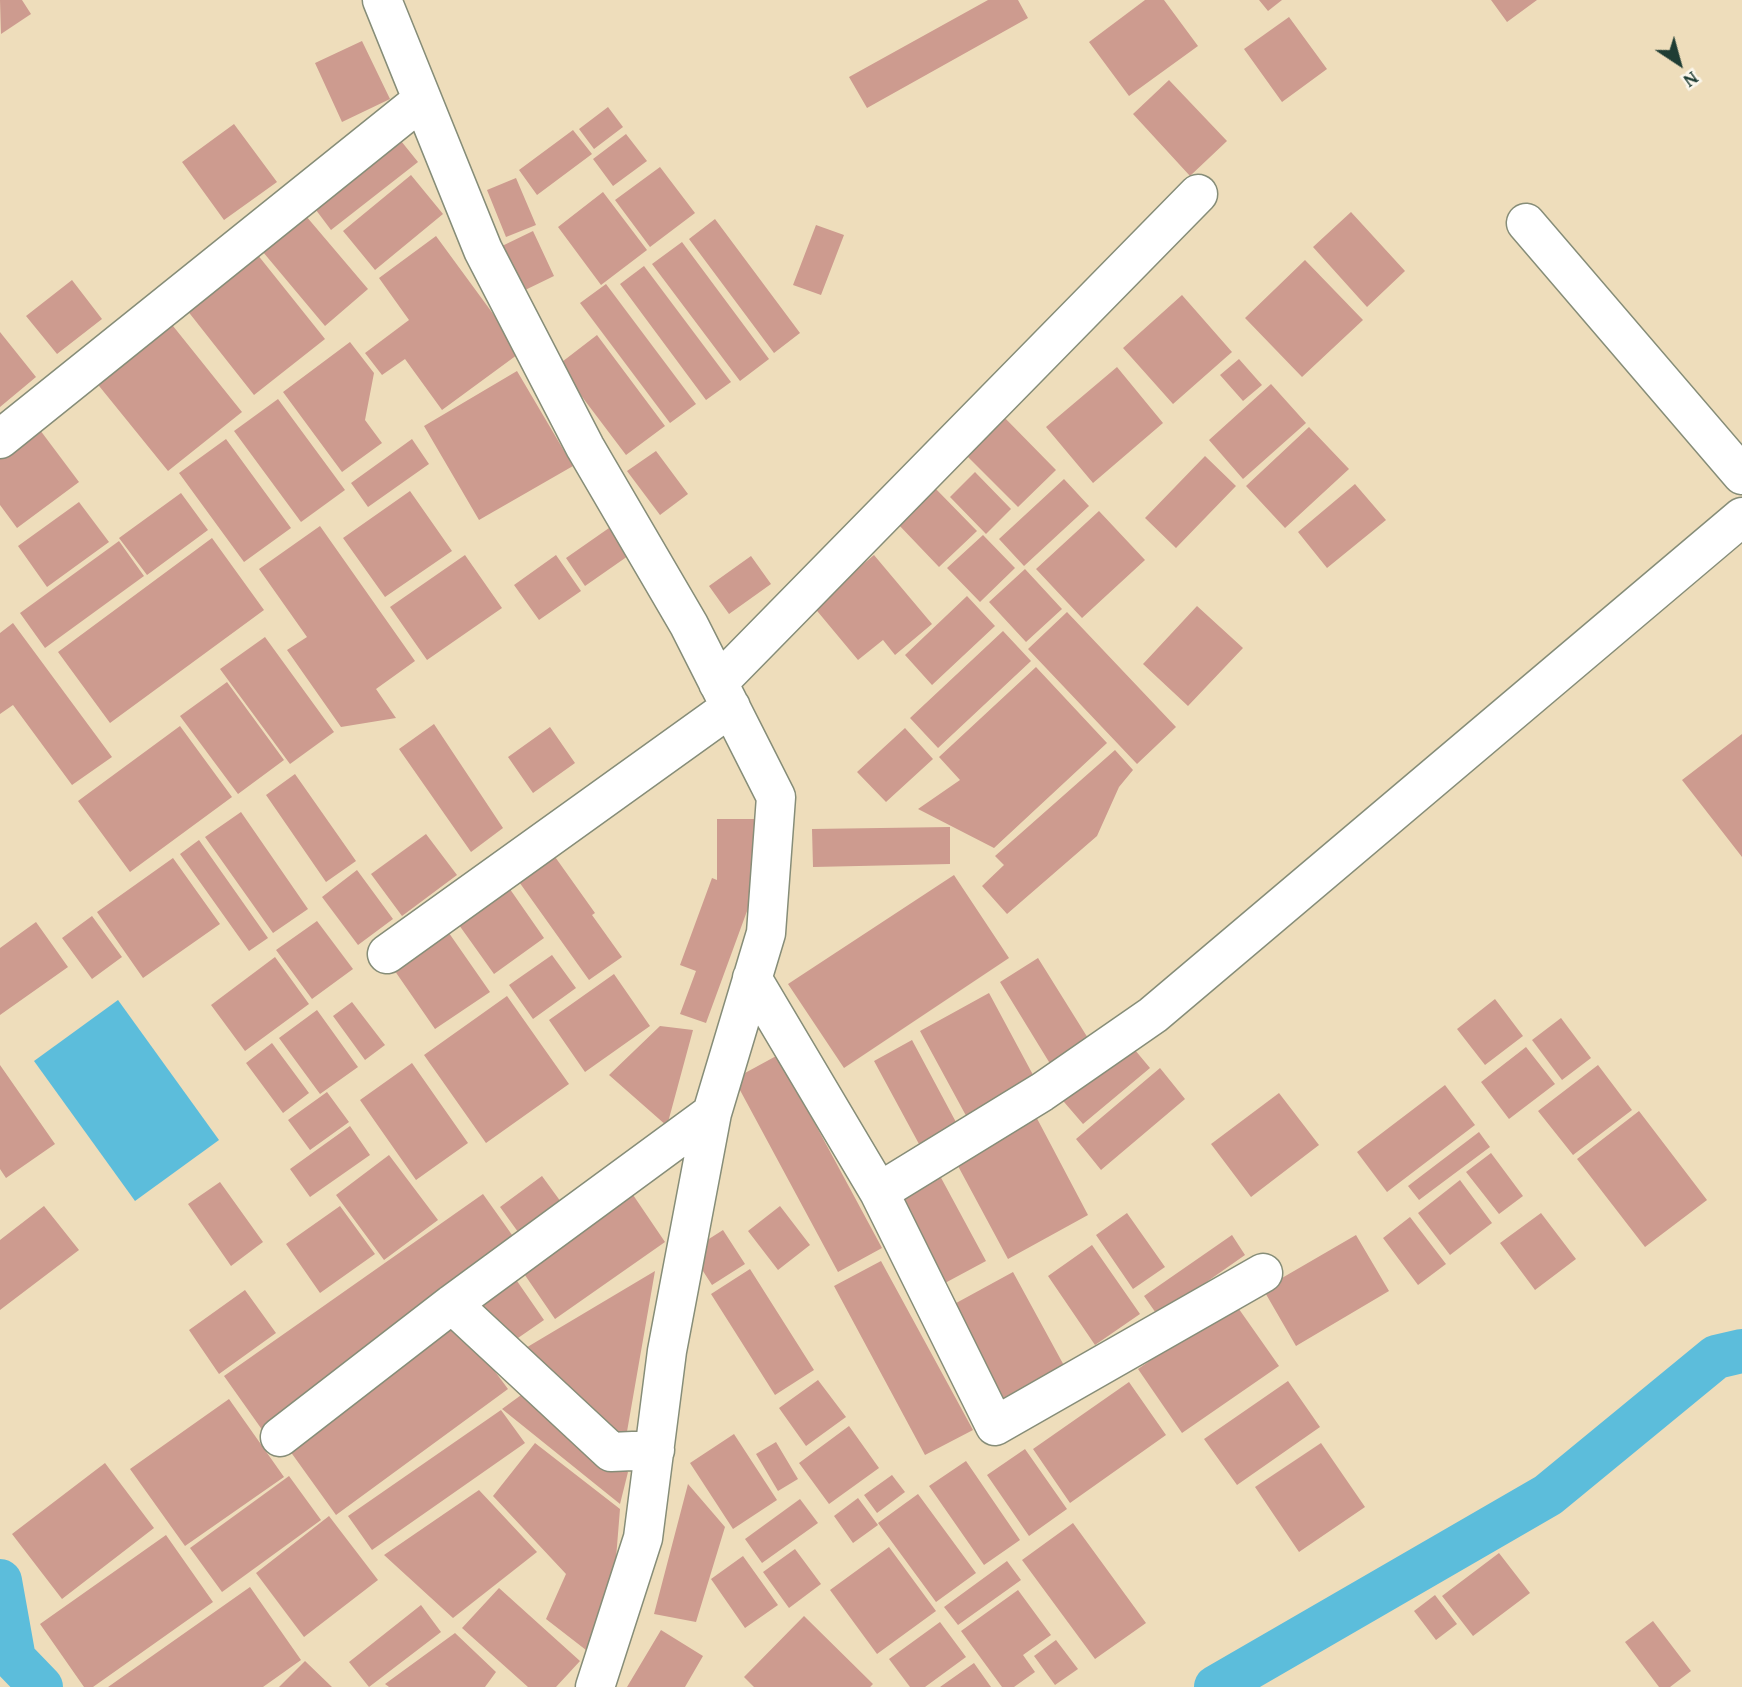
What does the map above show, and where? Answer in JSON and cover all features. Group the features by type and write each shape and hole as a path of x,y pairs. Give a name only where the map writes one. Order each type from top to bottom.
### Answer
{"street":[{"path":"382,0 489,262 585,447 690,625 776,797 766,933 712,1113 667,1351 643,1538 595,1687"},
{"path":"0,439 422,100"},
{"path":"387,954 725,695 1198,194"},
{"path":"1526,223 1742,475"},
{"path":"879,1192 1042,1091 1153,1015 1742,517"},
{"path":"752,978 879,1192 995,1426 1263,1273"},
{"path":"280,1437 452,1304 712,1113"},
{"path":"452,1304 611,1452 655,1450"}],"water":[{"path":"118,1000 219,1140 135,1201 34,1061"}],"building":[{"path":"0,0 22,0 31,14 1,34"},
{"path":"988,0 1018,0 1028,18 867,108 849,77"},
{"path":"1145,0 1164,0 1198,46 1129,96 1089,42"},
{"path":"1259,0 1282,0 1268,11"},
{"path":"1491,0 1537,0 1507,22"},
{"path":"1289,17 1327,69 1282,102 1244,49"},
{"path":"362,41 390,99 342,122 315,63"},
{"path":"1169,80 1227,141 1190,176 1133,114"},
{"path":"608,107 623,127 594,149 579,129"},
{"path":"234,124 277,182 224,220 182,162"},
{"path":"573,130 592,154 537,195 519,170"},
{"path":"393,131 418,162 331,230 307,198"},
{"path":"626,134 647,161 613,186 593,159"},
{"path":"660,167 695,213 650,247 615,200"},
{"path":"411,175 443,214 375,270 343,231"},
{"path":"516,178 536,225 506,237 487,190"},
{"path":"603,192 647,250 601,285 558,227"},
{"path":"1351,212 1405,271 1367,307 1313,247"},
{"path":"306,216 368,289 325,326 263,252"},
{"path":"715,219 800,333 774,353 689,239"},
{"path":"816,225 844,235 821,295 793,285"},
{"path":"533,231 554,276 521,292 500,247"},
{"path":"436,236 521,352 442,410 405,359 382,375 365,353 409,320 379,278"},
{"path":"682,242 769,359 740,381 652,264"},
{"path":"253,249 325,339 254,395 183,305"},
{"path":"1305,260 1363,320 1302,377 1245,318"},
{"path":"644,266 731,382 706,400 620,284"},
{"path":"72,280 102,319 57,354 26,316"},
{"path":"606,284 696,404 670,423 580,303"},
{"path":"1182,295 1232,352 1173,404 1123,348"},
{"path":"165,316 242,412 168,471 91,376"},
{"path":"0,332 36,377 0,407"},
{"path":"597,335 665,426 626,455 558,365"},
{"path":"350,342 374,373 365,420 382,443 342,472 283,392"},
{"path":"1239,359 1262,385 1243,401 1220,375"},
{"path":"1117,367 1163,423 1093,483 1046,427"},
{"path":"517,371 573,466 479,520 424,426"},
{"path":"1271,384 1306,423 1243,479 1209,440"},
{"path":"278,399 345,490 301,522 234,431"},
{"path":"1001,414 1056,470 1018,507 963,452"},
{"path":"34,422 79,482 17,528 0,505 0,447"},
{"path":"1309,427 1349,469 1285,528 1246,486"},
{"path":"226,439 291,528 244,562 179,473"},
{"path":"412,439 429,464 368,507 351,483"},
{"path":"656,451 688,494 660,515 627,471"},
{"path":"1205,456 1236,486 1176,548 1145,518"},
{"path":"975,472 1011,509 986,534 950,497"},
{"path":"1064,479 1089,506 1024,566 999,539"},
{"path":"1355,484 1386,520 1327,568 1298,532"},
{"path":"934,487 977,531 939,567 897,523"},
{"path":"410,491 452,551 385,597 343,538"},
{"path":"181,493 208,530 147,575 119,538"},
{"path":"79,502 109,542 47,587 18,546"},
{"path":"1099,511 1145,560 1082,618 1036,569"},
{"path":"320,526 415,661 376,689 396,718 341,727 287,650 307,637 259,569"},
{"path":"609,528 628,556 585,586 566,558"},
{"path":"983,535 1015,568 980,602 947,568"},
{"path":"212,538 264,610 110,723 58,652"},
{"path":"119,541 144,576 45,648 20,613"},
{"path":"465,555 502,608 427,660 390,607"},
{"path":"556,555 581,591 539,620 514,585"},
{"path":"874,555 932,624 895,655 883,640 858,660 813,606"},
{"path":"751,556 771,584 729,614 709,586"},
{"path":"1025,569 1062,609 1026,642 989,602"},
{"path":"967,596 995,626 932,685 905,655"},
{"path":"1197,606 1243,648 1188,706 1143,664"},
{"path":"1067,612 1176,727 1137,764 1028,649"},
{"path":"13,623 112,757 72,785 13,705 0,714 0,633"},
{"path":"1003,631 1031,661 938,748 910,718"},
{"path":"265,637 334,732 290,764 220,669"},
{"path":"1036,667 1107,743 994,848 918,809 960,780 939,757"},
{"path":"227,682 284,760 238,794 180,716"},
{"path":"434,724 503,828 471,852 399,749"},
{"path":"180,726 232,797 130,872 78,801"},
{"path":"550,727 575,763 533,793 508,757"},
{"path":"905,728 933,759 886,802 857,772"},
{"path":"1742,734 1742,857 1682,780"},
{"path":"1115,750 1133,770 1119,787 1097,836 1007,914 982,886 1004,865 995,856"},
{"path":"295,774 356,861 326,882 266,795"},
{"path":"241,812 308,909 273,933 205,837"},
{"path":"717,819 754,819 754,892 706,1023 680,1014 696,971 680,965 712,878 717,880"},
{"path":"950,827 950,864 813,867 812,829"},
{"path":"426,834 457,875 402,916 371,874"},
{"path":"199,840 268,938 249,951 180,854"},
{"path":"553,854 622,957 589,980 517,879"},
{"path":"173,858 220,924 143,978 97,912"},
{"path":"357,870 393,919 358,945 322,897"},
{"path":"954,875 1009,958 844,1068 788,984"},
{"path":"505,882 544,938 494,974 454,918"},
{"path":"92,916 122,957 92,979 62,938"},
{"path":"317,921 353,969 312,999 276,950"},
{"path":"36,922 68,967 0,1015 0,948"},
{"path":"442,923 490,992 435,1029 388,961"},
{"path":"552,955 576,988 533,1019 509,985"},
{"path":"275,957 309,1004 245,1051 211,1005"},
{"path":"1038,958 1096,1051 1057,1075 1000,982"},
{"path":"614,974 650,1026 585,1072 549,1020"},
{"path":"989,993 1039,1086 970,1123 920,1031"},
{"path":"507,996 569,1084 486,1143 424,1055"},
{"path":"1495,999 1523,1036 1485,1065 1457,1029"},
{"path":"352,1002 385,1045 365,1060 333,1016"},
{"path":"317,1010 358,1067 320,1094 279,1038"},
{"path":"1561,1018 1591,1058 1562,1080 1532,1040"},
{"path":"660,1026 693,1030 667,1126 609,1075"},
{"path":"1125,1038 1150,1068 1083,1124 1058,1095"},
{"path":"912,1040 957,1124 919,1144 874,1061"},
{"path":"272,1043 309,1093 283,1113 246,1063"},
{"path":"1526,1047 1555,1084 1509,1119 1481,1082"},
{"path":"778,1055 882,1248 838,1272 734,1079"},
{"path":"412,1063 468,1143 416,1180 360,1100"},
{"path":"0,1065 55,1144 6,1178 0,1169"},
{"path":"1598,1065 1632,1110 1573,1155 1538,1111"},
{"path":"1160,1068 1185,1099 1101,1170 1076,1139"},
{"path":"1445,1085 1475,1125 1387,1192 1357,1152"},
{"path":"327,1092 349,1122 310,1150 288,1120"},
{"path":"1279,1093 1319,1145 1251,1197 1211,1144"},
{"path":"1032,1109 1088,1215 1008,1259 951,1153"},
{"path":"1639,1111 1707,1200 1645,1247 1577,1159"},
{"path":"350,1126 370,1155 310,1197 290,1169"},
{"path":"1479,1132 1490,1147 1419,1200 1408,1186"},
{"path":"1491,1153 1523,1196 1499,1214 1466,1172"},
{"path":"389,1155 438,1220 384,1260 336,1195"},
{"path":"939,1174 986,1261 945,1283 897,1196"},
{"path":"542,1176 569,1213 526,1243 500,1207"},
{"path":"1460,1180 1492,1223 1450,1255 1418,1213"},
{"path":"220,1182 263,1242 231,1266 188,1204"},
{"path":"627,1186 665,1242 555,1319 516,1262"},
{"path":"483,1194 522,1249 263,1431 224,1376"},
{"path":"44,1206 79,1250 0,1310 0,1240"},
{"path":"340,1206 375,1254 320,1293 286,1244"},
{"path":"780,1206 810,1245 778,1270 748,1231"},
{"path":"1127,1213 1165,1267 1133,1289 1096,1235"},
{"path":"1541,1213 1576,1259 1535,1290 1500,1243"},
{"path":"1410,1217 1446,1264 1418,1285 1383,1238"},
{"path":"723,1230 745,1264 712,1285 690,1251"},
{"path":"1232,1235 1245,1255 1158,1316 1144,1296"},
{"path":"1356,1235 1389,1291 1296,1346 1263,1289"},
{"path":"1092,1245 1140,1314 1095,1345 1048,1276"},
{"path":"881,1261 973,1430 925,1455 834,1286"},
{"path":"508,1268 544,1320 505,1347 469,1296"},
{"path":"750,1269 814,1370 775,1395 711,1294"},
{"path":"655,1271 625,1443 524,1349"},
{"path":"1013,1272 1067,1371 1000,1407 947,1308"},
{"path":"245,1290 276,1333 219,1374 189,1330"},
{"path":"1234,1302 1279,1366 1182,1433 1138,1369"},
{"path":"456,1319 508,1389 336,1515 285,1444"},
{"path":"818,1380 846,1417 806,1446 779,1408"},
{"path":"1288,1381 1320,1427 1237,1485 1204,1439"},
{"path":"1129,1382 1166,1435 1070,1503 1033,1449"},
{"path":"528,1390 628,1472 620,1504 502,1409"},
{"path":"229,1399 284,1477 185,1546 130,1469"},
{"path":"501,1410 525,1443 372,1550 348,1516"},
{"path":"849,1426 879,1468 829,1504 799,1463"},
{"path":"734,1434 777,1500 733,1529 690,1463"},
{"path":"776,1442 798,1479 778,1491 756,1454"},
{"path":"535,1443 620,1509 614,1583 586,1650 546,1619 566,1574 493,1496"},
{"path":"1321,1443 1365,1507 1299,1552 1255,1487"},
{"path":"1025,1449 1067,1509 1029,1536 987,1475"},
{"path":"966,1461 1020,1540 984,1565 929,1486"},
{"path":"105,1463 154,1528 62,1599 12,1534"},
{"path":"892,1475 905,1492 877,1513 864,1495"},
{"path":"289,1476 321,1520 222,1592 190,1548"},
{"path":"688,1484 725,1527 696,1622 654,1614"},
{"path":"479,1490 537,1552 453,1618 384,1555"},
{"path":"918,1494 976,1573 936,1602 878,1523"},
{"path":"858,1498 878,1525 853,1543 834,1516"},
{"path":"800,1499 818,1523 762,1563 745,1539"},
{"path":"329,1516 378,1580 304,1637 256,1573"},
{"path":"1073,1523 1146,1623 1095,1659 1022,1560"},
{"path":"166,1535 213,1602 93,1687 84,1687 40,1624"},
{"path":"889,1547 936,1611 877,1654 830,1590"},
{"path":"795,1549 821,1584 789,1608 763,1572"},
{"path":"1499,1553 1530,1593 1473,1636 1442,1596"},
{"path":"743,1556 778,1605 745,1628 711,1579"},
{"path":"1007,1561 1021,1580 958,1625 944,1607"},
{"path":"250,1587 301,1660 263,1687 108,1687"},
{"path":"499,1588 580,1661 556,1687 528,1687 462,1628"},
{"path":"1018,1590 1051,1635 1023,1655 1035,1672 1014,1687 1002,1687 961,1631"},
{"path":"1435,1595 1457,1624 1436,1640 1414,1611"},
{"path":"421,1605 441,1632 369,1687 349,1662"},
{"path":"804,1616 873,1684 870,1687 754,1687 744,1677"},
{"path":"1653,1621 1691,1671 1670,1687 1659,1687 1625,1642"},
{"path":"940,1622 966,1657 925,1687 910,1687 889,1659"},
{"path":"661,1630 703,1656 685,1687 627,1687"},
{"path":"455,1633 496,1672 485,1687 389,1687 385,1684"},
{"path":"1056,1640 1078,1669 1055,1685 1034,1656"},
{"path":"305,1661 332,1687 279,1687"},
{"path":"974,1663 991,1687 940,1687"}],"waterway":[{"path":"1216,1687 1548,1495 1716,1357 1742,1351"},
{"path":"0,1581 14,1659 41,1687"}]}
